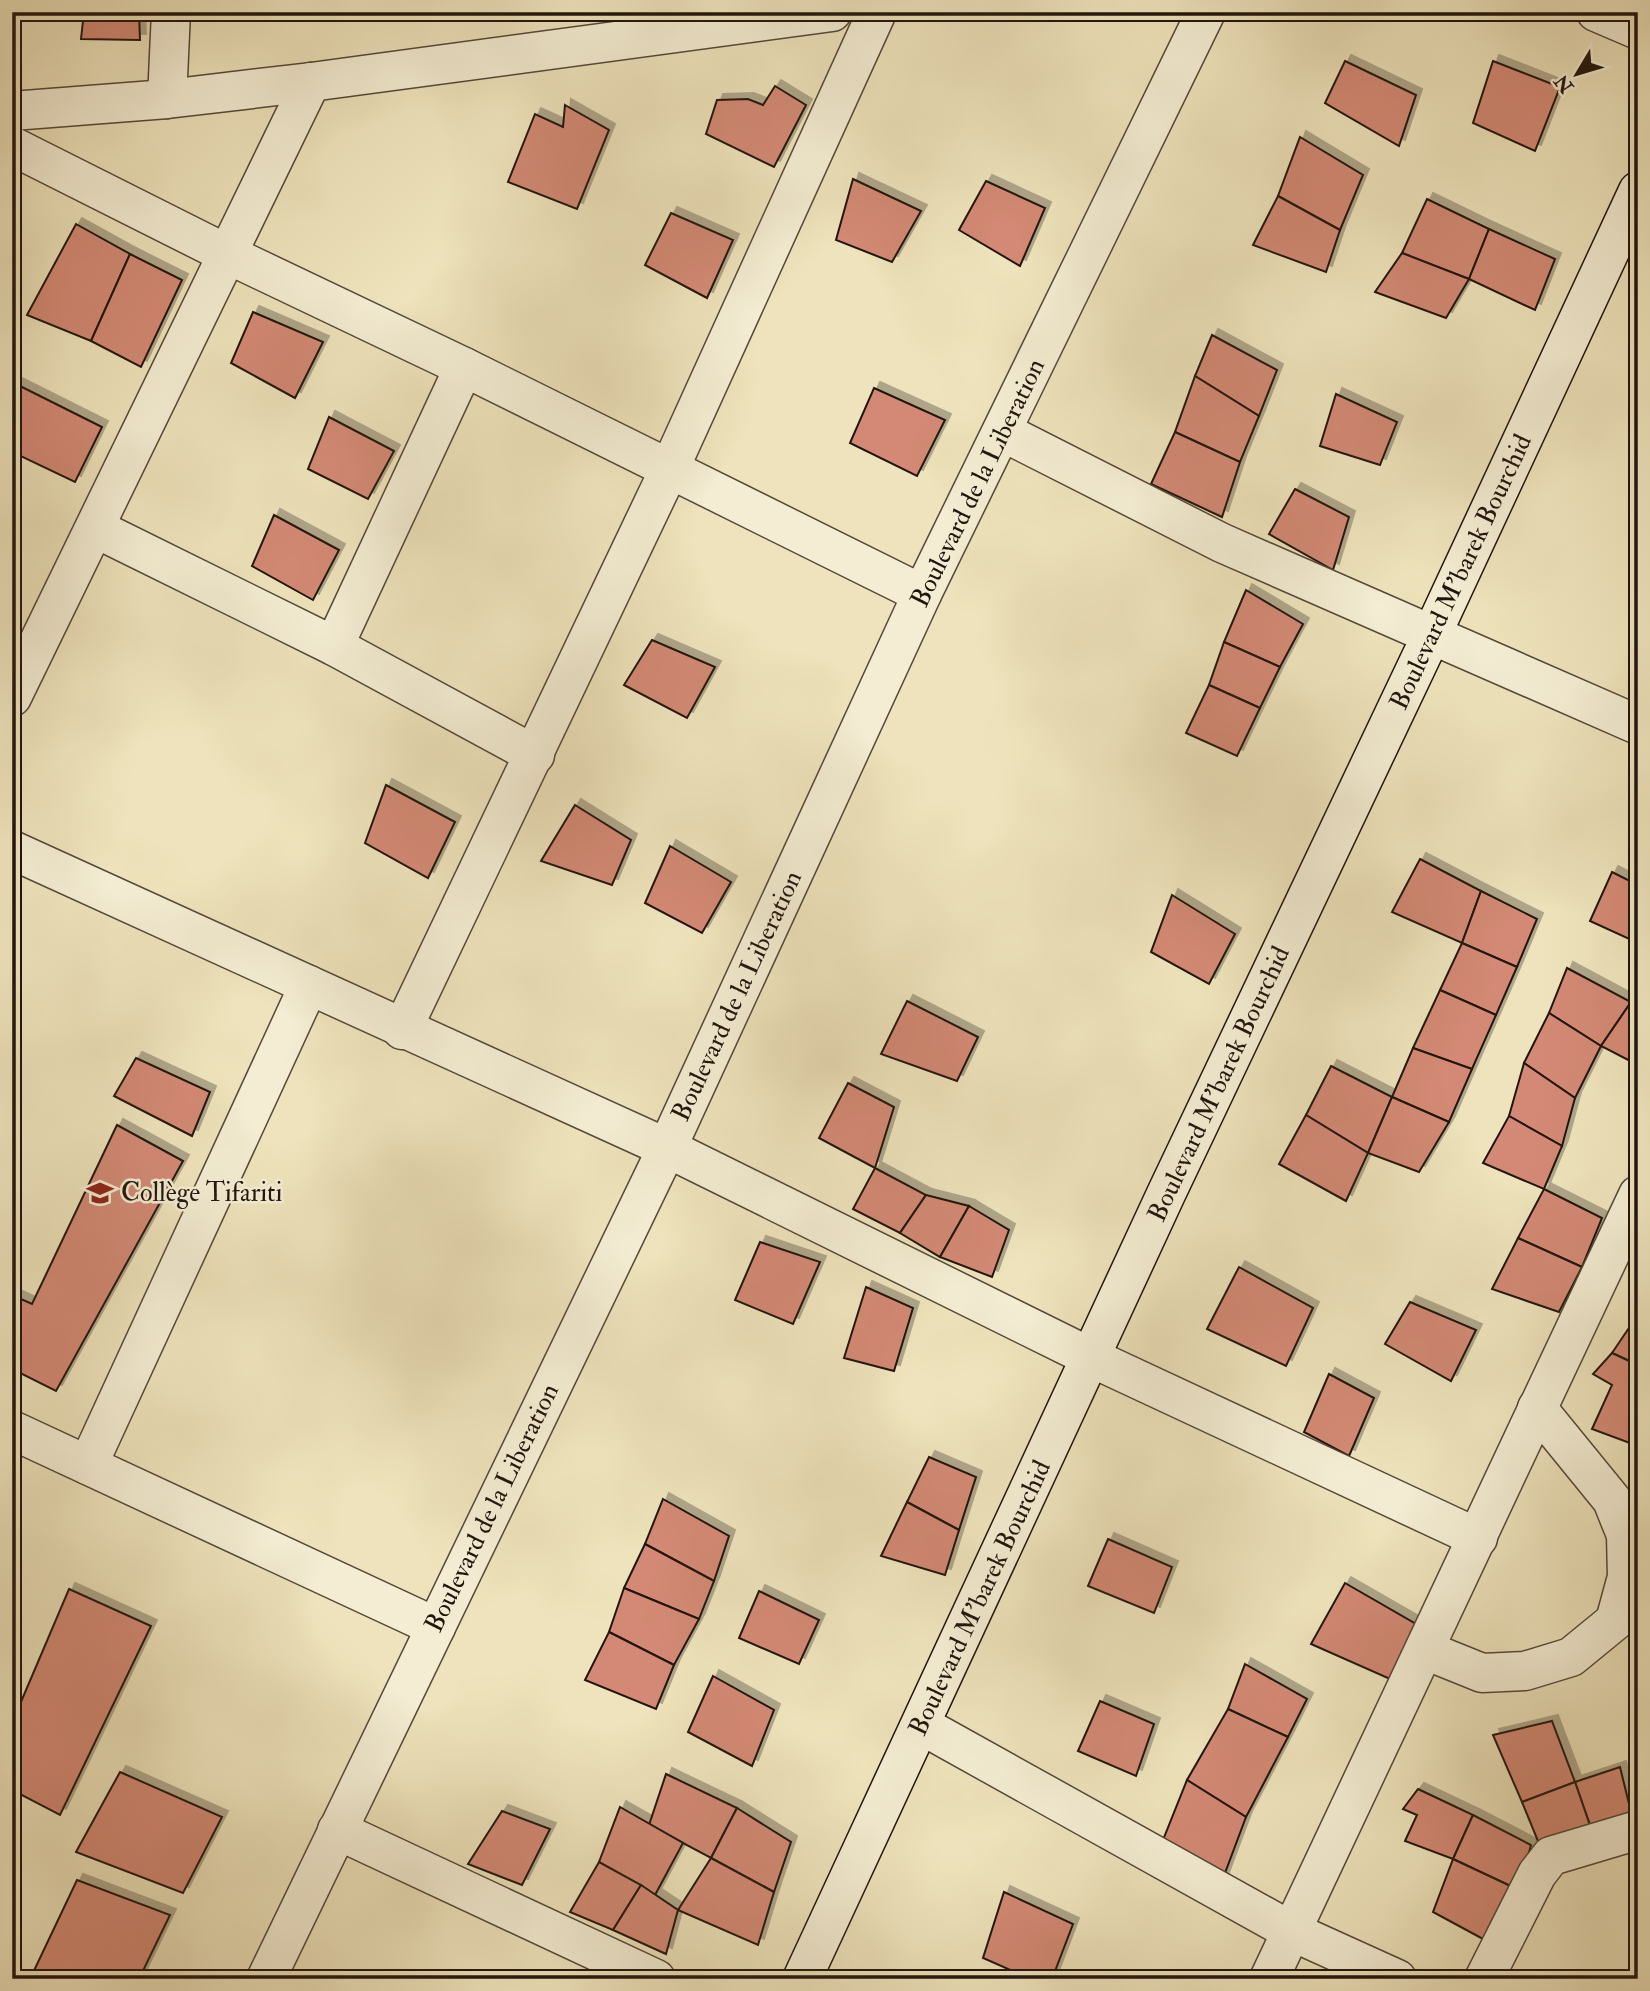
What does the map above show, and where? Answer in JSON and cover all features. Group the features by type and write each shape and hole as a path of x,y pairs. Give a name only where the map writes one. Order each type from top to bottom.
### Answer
{"street":[{"path":"167,99 171,12"},
{"path":"12,111 167,99 311,82 832,12"},
{"path":"402,1030 669,470 877,12"},
{"name":"Boulevard de la Liberation","path":"266,1979 667,1148 922,594 1206,12"},
{"path":"1596,12 1638,30"},
{"path":"12,697 229,256 311,82"},
{"path":"12,146 229,256 464,367 922,594"},
{"name":"Boulevard M'barek Bourchid","path":"802,1979 1178,1169 1432,634 1638,191"},
{"path":"334,646 464,367"},
{"path":"1003,432 1222,543 1638,725"},
{"path":"95,528 334,646 535,755"},
{"path":"12,850 402,1030 667,1148 1092,1358 1478,1538"},
{"path":"88,1465 309,985"},
{"path":"1269,1979 1638,1195"},
{"path":"1425,1650 1482,1673 1525,1671 1571,1657 1626,1627 1626,1535 1612,1500 1583,1460 1537,1408"},
{"path":"12,1430 436,1627"},
{"path":"921,1725 1291,1931 1397,1979"},
{"path":"337,1830 656,1979"},
{"path":"1484,1979 1537,1874 1551,1856 1638,1830"}],"building":[{"path":"84,12 139,12 140,40 81,39"},
{"path":"1345,61 1416,95 1399,146 1325,103"},
{"path":"1493,61 1560,87 1535,151 1473,123"},
{"path":"775,86 806,105 774,167 706,134 717,100 748,99 763,105"},
{"path":"565,105 609,130 577,209 508,182 535,114 563,127"},
{"path":"1300,137 1363,175 1340,230 1278,196"},
{"path":"853,179 921,211 892,262 836,240"},
{"path":"986,181 1045,208 1020,266 959,230"},
{"path":"1278,196 1340,230 1326,272 1253,245"},
{"path":"1427,199 1489,229 1469,279 1402,253"},
{"path":"671,213 733,240 707,298 645,265"},
{"path":"76,224 130,254 91,341 27,315"},
{"path":"1489,229 1555,259 1535,310 1469,279"},
{"path":"1402,253 1469,279 1446,318 1375,292"},
{"path":"130,254 182,280 141,367 91,341"},
{"path":"253,312 323,342 295,398 231,363"},
{"path":"1212,335 1277,370 1259,416 1195,376"},
{"path":"1195,376 1259,416 1240,462 1175,432"},
{"path":"14,383 102,427 75,482 12,452"},
{"path":"874,388 945,420 917,476 850,443"},
{"path":"1336,394 1397,422 1380,465 1320,446"},
{"path":"329,417 394,451 368,499 308,469"},
{"path":"1175,432 1240,462 1222,517 1151,484"},
{"path":"1295,489 1349,517 1333,570 1269,534"},
{"path":"274,515 339,550 313,600 252,566"},
{"path":"1246,590 1303,624 1280,667 1224,642"},
{"path":"652,640 715,667 687,718 624,685"},
{"path":"1224,642 1280,667 1260,708 1209,685"},
{"path":"1209,685 1260,708 1237,756 1186,733"},
{"path":"386,785 455,822 428,878 365,843"},
{"path":"575,805 631,840 612,885 541,861"},
{"path":"670,846 731,882 702,933 645,903"},
{"path":"1420,859 1481,891 1462,943 1392,912"},
{"path":"1612,872 1638,885 1638,943 1590,921"},
{"path":"1481,891 1537,919 1517,967 1462,943"},
{"path":"1172,895 1235,934 1209,984 1151,952"},
{"path":"1462,943 1517,967 1496,1015 1440,990"},
{"path":"1567,968 1631,1002 1601,1046 1549,1013"},
{"path":"1440,990 1496,1015 1472,1069 1413,1048"},
{"path":"907,1001 978,1037 957,1081 881,1054"},
{"path":"1631,1002 1638,1005 1638,1065 1601,1046"},
{"path":"1549,1013 1601,1046 1575,1098 1524,1063"},
{"path":"1413,1048 1472,1069 1449,1122 1392,1097"},
{"path":"136,1058 210,1092 192,1136 114,1096"},
{"path":"1524,1063 1575,1098 1562,1146 1509,1116"},
{"path":"1331,1066 1392,1097 1368,1153 1306,1115"},
{"path":"848,1083 894,1107 875,1168 819,1138"},
{"path":"1392,1097 1449,1122 1419,1172 1368,1153"},
{"path":"1306,1115 1368,1153 1346,1201 1279,1164"},
{"path":"1509,1116 1562,1146 1544,1189 1483,1163"},
{"path":"117,1125 183,1161 56,1391 12,1369 12,1295 32,1304"},
{"path":"875,1168 926,1195 900,1233 853,1209"},
{"path":"1544,1189 1602,1218 1582,1267 1518,1238"},
{"path":"926,1195 969,1206 940,1257 900,1233"},
{"path":"969,1206 1009,1230 992,1277 940,1257"},
{"path":"1518,1238 1582,1267 1559,1312 1492,1289"},
{"path":"760,1242 820,1262 793,1324 735,1300"},
{"path":"1239,1267 1313,1308 1286,1366 1207,1329"},
{"path":"866,1287 913,1308 894,1371 844,1358"},
{"path":"1410,1302 1476,1330 1451,1381 1385,1344"},
{"path":"1638,1317 1638,1365 1612,1353"},
{"path":"1612,1353 1638,1365 1638,1446 1592,1429 1612,1385 1593,1374"},
{"path":"1329,1374 1374,1398 1349,1456 1304,1432"},
{"path":"929,1457 976,1477 959,1530 907,1502"},
{"path":"663,1499 729,1536 714,1581 645,1544"},
{"path":"907,1502 959,1530 945,1575 881,1556"},
{"path":"1108,1539 1172,1567 1154,1613 1088,1586"},
{"path":"645,1544 714,1581 699,1619 624,1588"},
{"path":"1345,1583 1416,1624 1390,1679 1311,1644"},
{"path":"624,1588 699,1619 674,1665 609,1632"},
{"path":"69,1589 151,1626 60,1815 12,1790 12,1723"},
{"path":"759,1591 819,1620 799,1664 739,1638"},
{"path":"609,1632 674,1665 656,1709 585,1680"},
{"path":"1245,1664 1307,1699 1288,1737 1228,1709"},
{"path":"713,1676 774,1710 752,1766 688,1732"},
{"path":"1100,1701 1154,1724 1136,1776 1078,1751"},
{"path":"1228,1709 1288,1737 1246,1817 1187,1780"},
{"path":"1552,1721 1575,1782 1522,1802 1493,1735"},
{"path":"1620,1767 1631,1812 1593,1834 1575,1782"},
{"path":"120,1772 222,1817 183,1893 76,1852"},
{"path":"666,1774 737,1808 711,1858 649,1825"},
{"path":"1187,1780 1246,1817 1222,1881 1161,1845"},
{"path":"1575,1782 1593,1834 1540,1846 1522,1802"},
{"path":"1418,1789 1473,1815 1453,1859 1405,1841 1417,1815 1403,1809"},
{"path":"620,1807 683,1843 655,1895 599,1862"},
{"path":"737,1808 791,1842 774,1892 711,1858"},
{"path":"502,1811 550,1829 522,1885 468,1864"},
{"path":"1473,1815 1531,1845 1519,1890 1453,1859"},
{"path":"711,1858 774,1892 758,1945 678,1910"},
{"path":"1453,1859 1519,1890 1496,1946 1433,1912"},
{"path":"599,1862 641,1885 613,1930 570,1912"},
{"path":"77,1880 170,1915 139,1979 30,1979"},
{"path":"641,1885 678,1910 666,1954 613,1930"},
{"path":"1004,1892 1073,1924 1052,1979 1031,1979 983,1958"}],"place":[{"name":"Collège Tifariti","path":"100,1193"}]}
